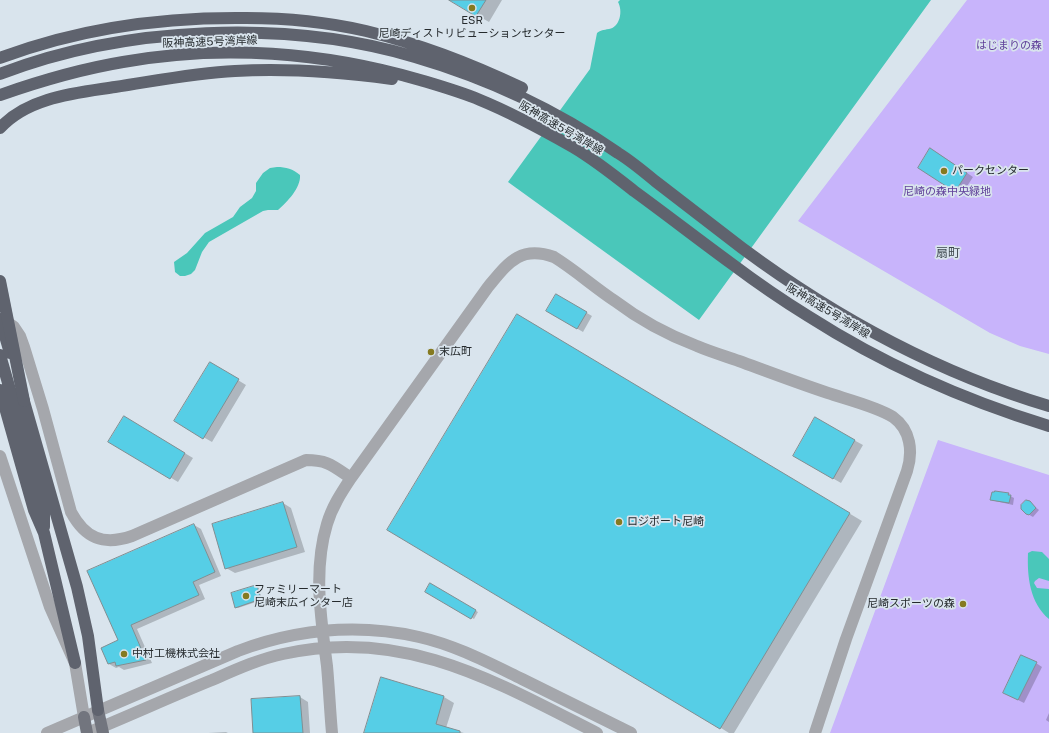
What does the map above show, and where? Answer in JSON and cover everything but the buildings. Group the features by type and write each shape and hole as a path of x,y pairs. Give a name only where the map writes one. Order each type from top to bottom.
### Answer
{"highway":[{"path":"0,58 47,42 116,27 153,22 229,18 297,20 332,24 400,40 494,74 528,91 588,126 619,153"},
{"name":"阪神高速5号湾岸線","path":"0,74 50,58 124,42 161,36 230,32 301,36 375,47 412,56 458,70 522,97 619,153 744,249 817,299 850,319 915,354 943,367 1005,392 1049,406"},
{"name":"阪神高速5号湾岸線","path":"0,96 56,77 125,61 195,53 230,52 296,56 368,66 440,86 479,99 575,148 606,169 731,263 800,312 864,349 961,396 1049,426"},
{"path":"0,128 24,110 50,100 98,90 196,74 235,71 267,70 374,77 408,82 479,99"},
{"path":"0,281 44,508 44,533 75,663"},
{"path":"0,318 24,401"},
{"path":"0,355 44,508"},
{"path":"0,390 44,508 77,587 88,636 98,710"}],"main road":[{"path":"98,710 102,730"},
{"path":"84,717 87,733"}],"street":[{"path":"332,733 322,630 319,575 320,554 327,523 332,510 351,478 488,287 512,260 523,254 534,252 554,257 644,321 692,344 880,411 893,418 903,428 909,440 911,449 910,460 846,639 815,733"},
{"path":"0,318 14,327 22,342 43,409 71,512 77,523 84,531 94,537 118,541 132,536 306,460 327,462 351,478"},
{"path":"0,456 50,607 75,663 84,717"},
{"path":"47,733 98,710 259,643 284,636 322,630 343,629 386,631 420,637 454,648 496,666 630,733"},
{"path":"87,733 102,730 244,666 282,654 324,647 345,646 381,648 408,652 446,662 492,681 596,733"}],"green space":[{"name":"尼崎の森中央緑地","path":"967,0 1049,0 1049,354 1020,346 990,333 798,221"},
{"name":"尼崎スポーツの森","path":"938,440 1049,475 1049,733 830,733"}],"shaded area":[{"path":"620,0 931,0 699,320 508,182 590,69 597,33 613,28 616,25 620,18 620,6 618,2"},
{"path":"283,167 295,171 300,175 300,180 296,190 285,203 278,210 263,211 209,242 202,252 195,270 191,274 180,276 175,272 174,262 187,253 205,233 233,217 240,207 252,198 256,191 256,183 263,173 270,168"},
{"path":"1032,551 1042,552 1049,559 1049,581 1039,578 1034,583 1037,588 1049,589 1049,619 1038,605 1031,589 1028,571 1028,553"}],"place":[{"name":"ESR 尼崎ディストリビューションセンター","path":"472,8"},
{"name":"パークセンター","path":"944,171"},
{"name":"末広町","path":"431,352"},
{"name":"ロジポート尼崎","path":"619,522"},
{"name":"ファミリーマート 尼崎末広インター店","path":"246,596"},
{"name":"尼崎スポーツの森","path":"963,604"},
{"name":"中村工機株式会社","path":"124,654"}],"district":[{"name":"扇町","path":"948,253"}],"park label":[{"name":"はじまりの森","path":"1009,46"}]}
